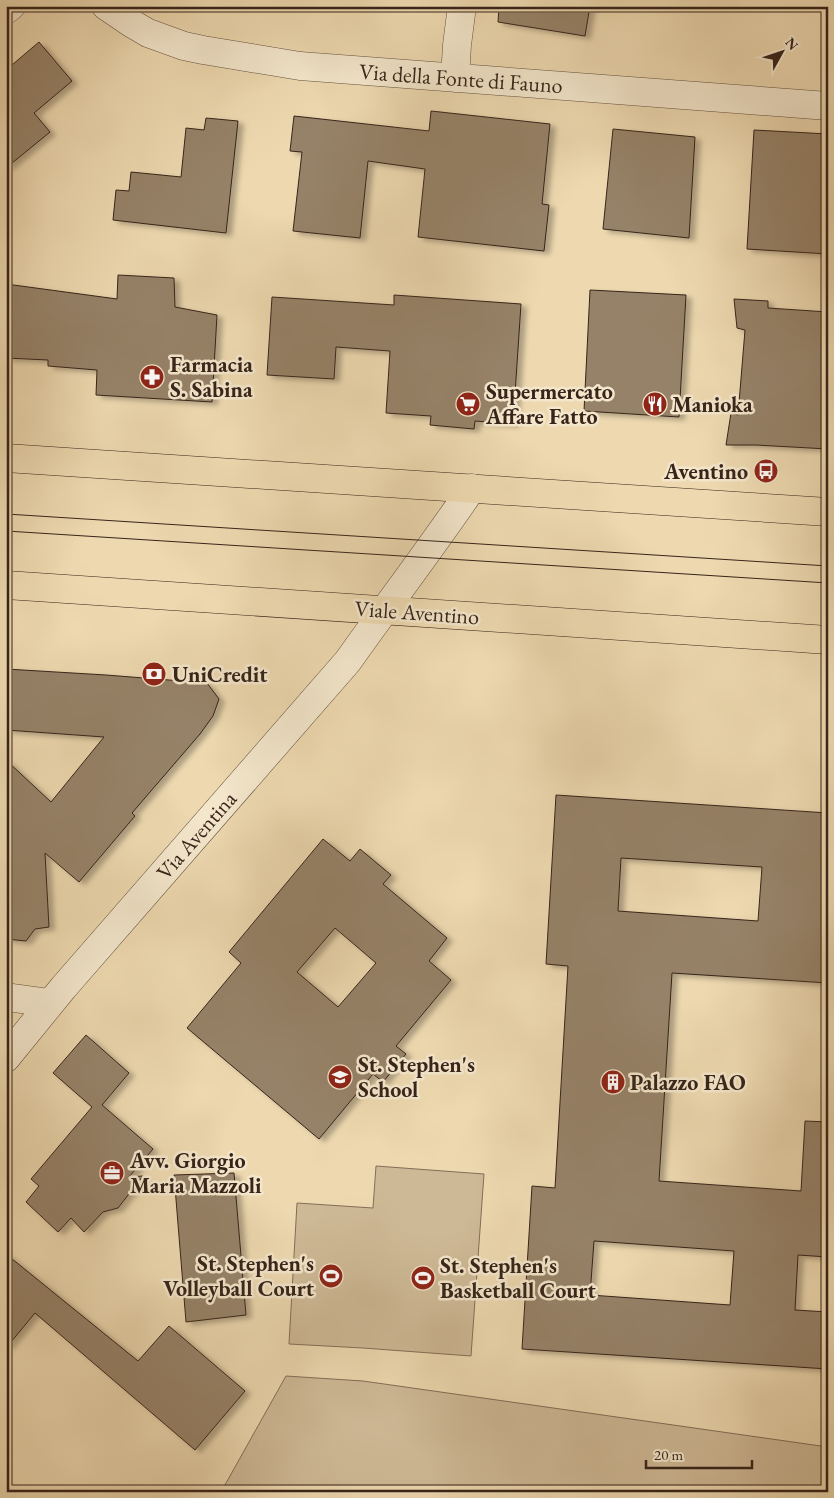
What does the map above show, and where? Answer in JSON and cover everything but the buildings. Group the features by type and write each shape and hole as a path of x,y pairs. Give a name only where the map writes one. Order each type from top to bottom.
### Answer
{"main road":[{"path":"6,458 828,512"},
{"name":"Viale Aventino","path":"6,585 828,640"}],"street":[{"path":"6,10 11,6"},
{"name":"Via della Fonte di Fauno","path":"106,6 148,33 184,46 300,66 828,106"},
{"path":"455,78 462,6"},
{"name":"Via Aventina","path":"6,1058 50,1003 348,661 472,488"},
{"path":"6,997 50,1003"}],"shaded area":[{"name":"St. Stephen's Basketball Court","path":"376,1166 484,1174 471,1356 289,1344 297,1203 373,1208"},
{"path":"286,1376 363,1381 828,1447 828,1492 221,1492"}],"tram line":[{"path":"6,514 828,566"},
{"path":"6,531 828,583"}],"place":[{"name":"Farmacia S. Sabina","path":"152,377"},
{"name":"Supermercato Affare Fatto","path":"468,404"},
{"name":"Manioka","path":"655,404"},
{"name":"Aventino","path":"766,471"},
{"name":"UniCredit","path":"154,674"},
{"name":"St. Stephen's School","path":"340,1077"},
{"name":"Palazzo FAO","path":"613,1082"},
{"name":"Avv. Giorgio Maria Mazzoli","path":"112,1173"},
{"name":"St. Stephen's Volleyball Court","path":"331,1276"},
{"name":"St. Stephen's Basketball Court","path":"423,1278"}]}
